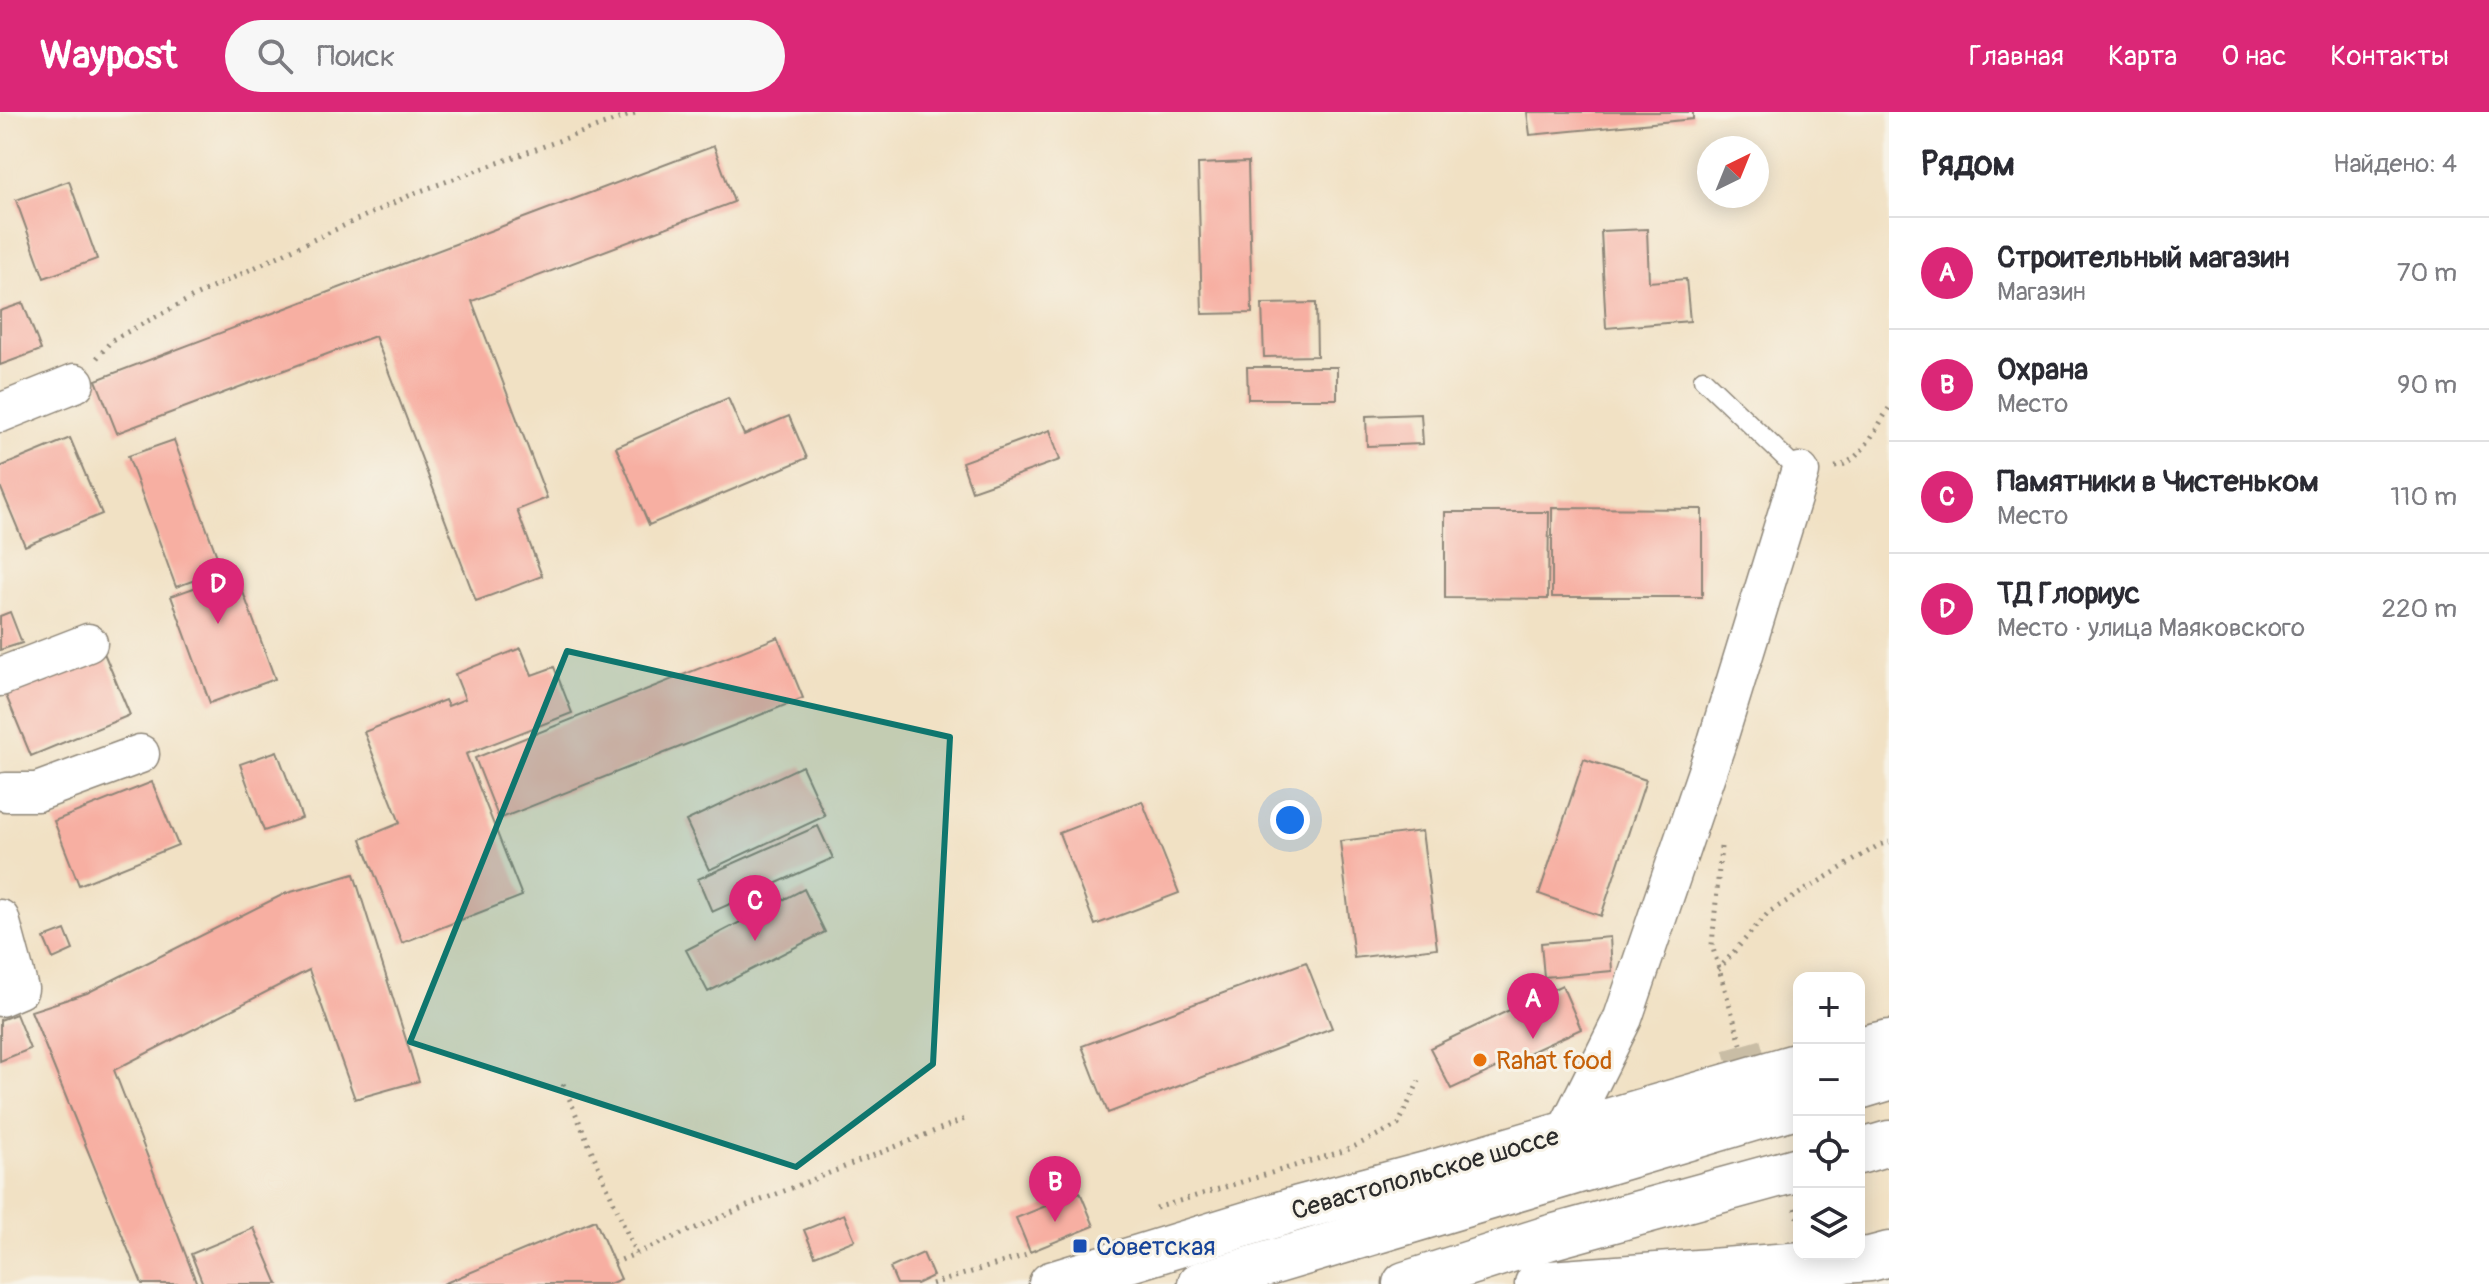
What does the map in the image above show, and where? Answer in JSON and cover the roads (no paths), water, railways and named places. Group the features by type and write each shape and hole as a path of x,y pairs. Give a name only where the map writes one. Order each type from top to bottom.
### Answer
{"main road":[{"path":"1865,1048 1889,1042"},
{"name":"Севастопольское шоссе","path":"1042,1269 1299,1208 1793,1067"},
{"path":"1865,1085 1889,1078"},
{"path":"1200,1284 1793,1107"},
{"path":"1865,1150 1889,1143"},
{"path":"1405,1284 1548,1238 1793,1171"},
{"path":"1537,1284 1651,1280 1870,1259 1889,1254"}],"street":[{"path":"0,413 75,383"},
{"path":"1566,1132 1623,1018 1697,800 1800,472"},
{"path":"0,677 88,643"},
{"path":"2,786 37,792 140,754"},
{"path":"0,919 19,989 0,997"},
{"path":"1591,1082 1597,1105 1615,1118"}],"lane":[{"path":"1703,379 1800,472"}],"tunnel":[{"path":"1742,1045 1750,1073"}],"place":[{"name":"ТД Глориус","path":"218,624"},
{"name":"Памятники в Чистеньком","path":"755,941"},
{"name":"Строительный магазин","path":"1533,1039"},
{"name":"Rahat food","path":"1480,1060"},
{"name":"Охрана","path":"1055,1222"},
{"name":"Советская","path":"1080,1246"}]}
